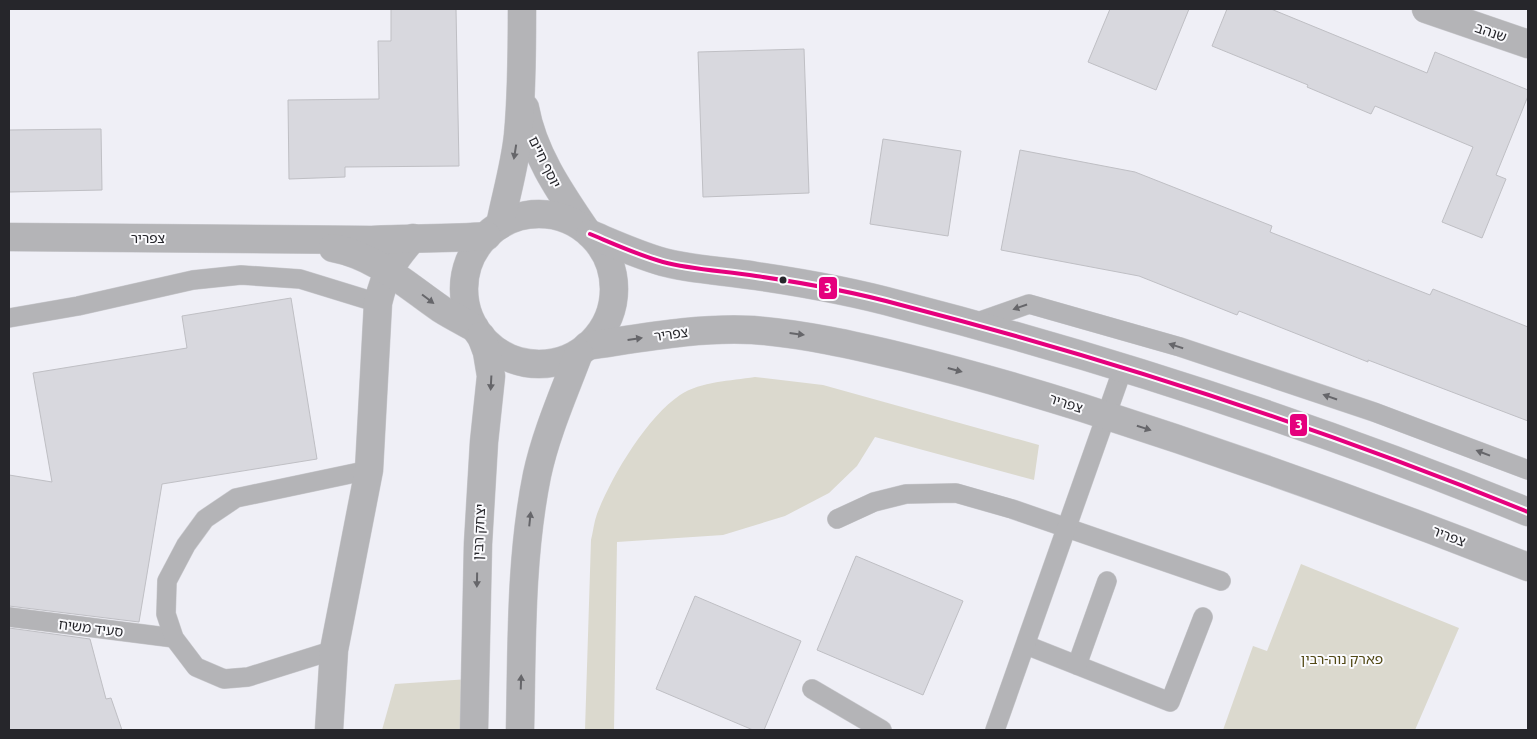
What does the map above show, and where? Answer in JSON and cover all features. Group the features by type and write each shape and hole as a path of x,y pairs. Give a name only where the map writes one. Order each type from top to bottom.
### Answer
{"street":[{"name":"יוסף חיים","path":"493,231 515,157 522,86 522,9"},
{"name":"שנהב","path":"1426,9 1528,44"},
{"name":"יוסף חיים","path":"522,86 529,127 542,159 558,190 588,232"},
{"path":"588,232 606,256 612,271 614,292 611,312 604,328 593,342 583,350 564,360 547,364 522,362 498,352 478,332 467,312 464,294 465,276 470,258 480,243 507,221 539,214 556,216 571,221 588,232 637,254 665,262 757,276 892,302 1032,340 1216,397 1371,451 1528,512"},
{"name":"צפריר","path":"9,237 372,240 449,239 493,231"},
{"path":"328,730 334,650 369,470 378,303 383,281 412,238"},
{"name":"צפריר","path":"287,240 339,249 375,262 389,270 442,310 478,332"},
{"name":"צפריר","path":"583,350 677,332 716,329 801,334 858,346 957,370 1106,416 1314,486 1528,566"},
{"name":"יצחק רבין","path":"474,730 478,544 484,442 491,376 487,352 478,332"},
{"path":"520,730 524,591 531,512 538,474 550,432 583,350"}],"lane":[{"path":"9,318 78,306 193,280 241,276 300,279 378,303"},
{"path":"972,324 1029,304 1180,347 1374,412 1528,470"},
{"path":"995,730 1123,368"},
{"path":"334,650 248,677 224,679 196,667 174,638 166,614 167,581 186,545 205,519 236,498 369,470"},
{"path":"837,519 874,502 906,494 956,493 1067,528 1221,581"},
{"path":"1077,665 1108,581"},
{"name":"סעיד משיח","path":"9,617 174,638"},
{"path":"1026,645 1170,702 1203,617"},
{"path":"812,689 882,730"}],"green space":[{"path":"755,377 823,385 1039,445 1034,480 875,437 857,466 829,493 785,516 723,535 617,542 614,730 585,730 591,540 596,517 603,499 631,449 655,418 680,395 697,387 716,382"},
{"name":"פארק נוה-רבין","path":"1301,564 1459,628 1415,730 1223,730 1253,646 1267,651"},
{"path":"469,679 466,730 382,730 395,684"}],"building":[{"path":"391,9 456,9 459,166 345,167 345,177 289,179 288,100 379,99 378,41 391,41"},
{"path":"1110,9 1189,9 1156,90 1088,62"},
{"path":"1227,9 1271,9 1427,73 1435,52 1528,90 1528,96 1496,175 1506,179 1482,238 1442,222 1473,147 1375,106 1371,114 1307,87 1308,85 1212,46"},
{"path":"804,49 809,193 703,197 698,52"},
{"path":"101,129 102,190 9,192 9,130"},
{"path":"883,139 961,151 948,236 870,224"},
{"path":"1020,150 1135,172 1272,226 1270,232 1430,295 1433,289 1528,327 1528,421 1368,360 1368,362 1239,311 1237,315 1139,276 1001,250"},
{"path":"291,298 317,459 162,484 139,622 9,606 9,475 52,482 33,373 187,348 182,316"},
{"path":"856,556 963,601 923,695 817,650"},
{"path":"695,596 801,641 764,730 753,730 656,689"},
{"path":"9,628 90,639 106,699 111,698 122,730 9,730"}],"transit line":[{"name":"3","path":"590,234 635,253 663,262 847,292 981,326 1060,349 1218,398 1374,452 1528,512"}]}
